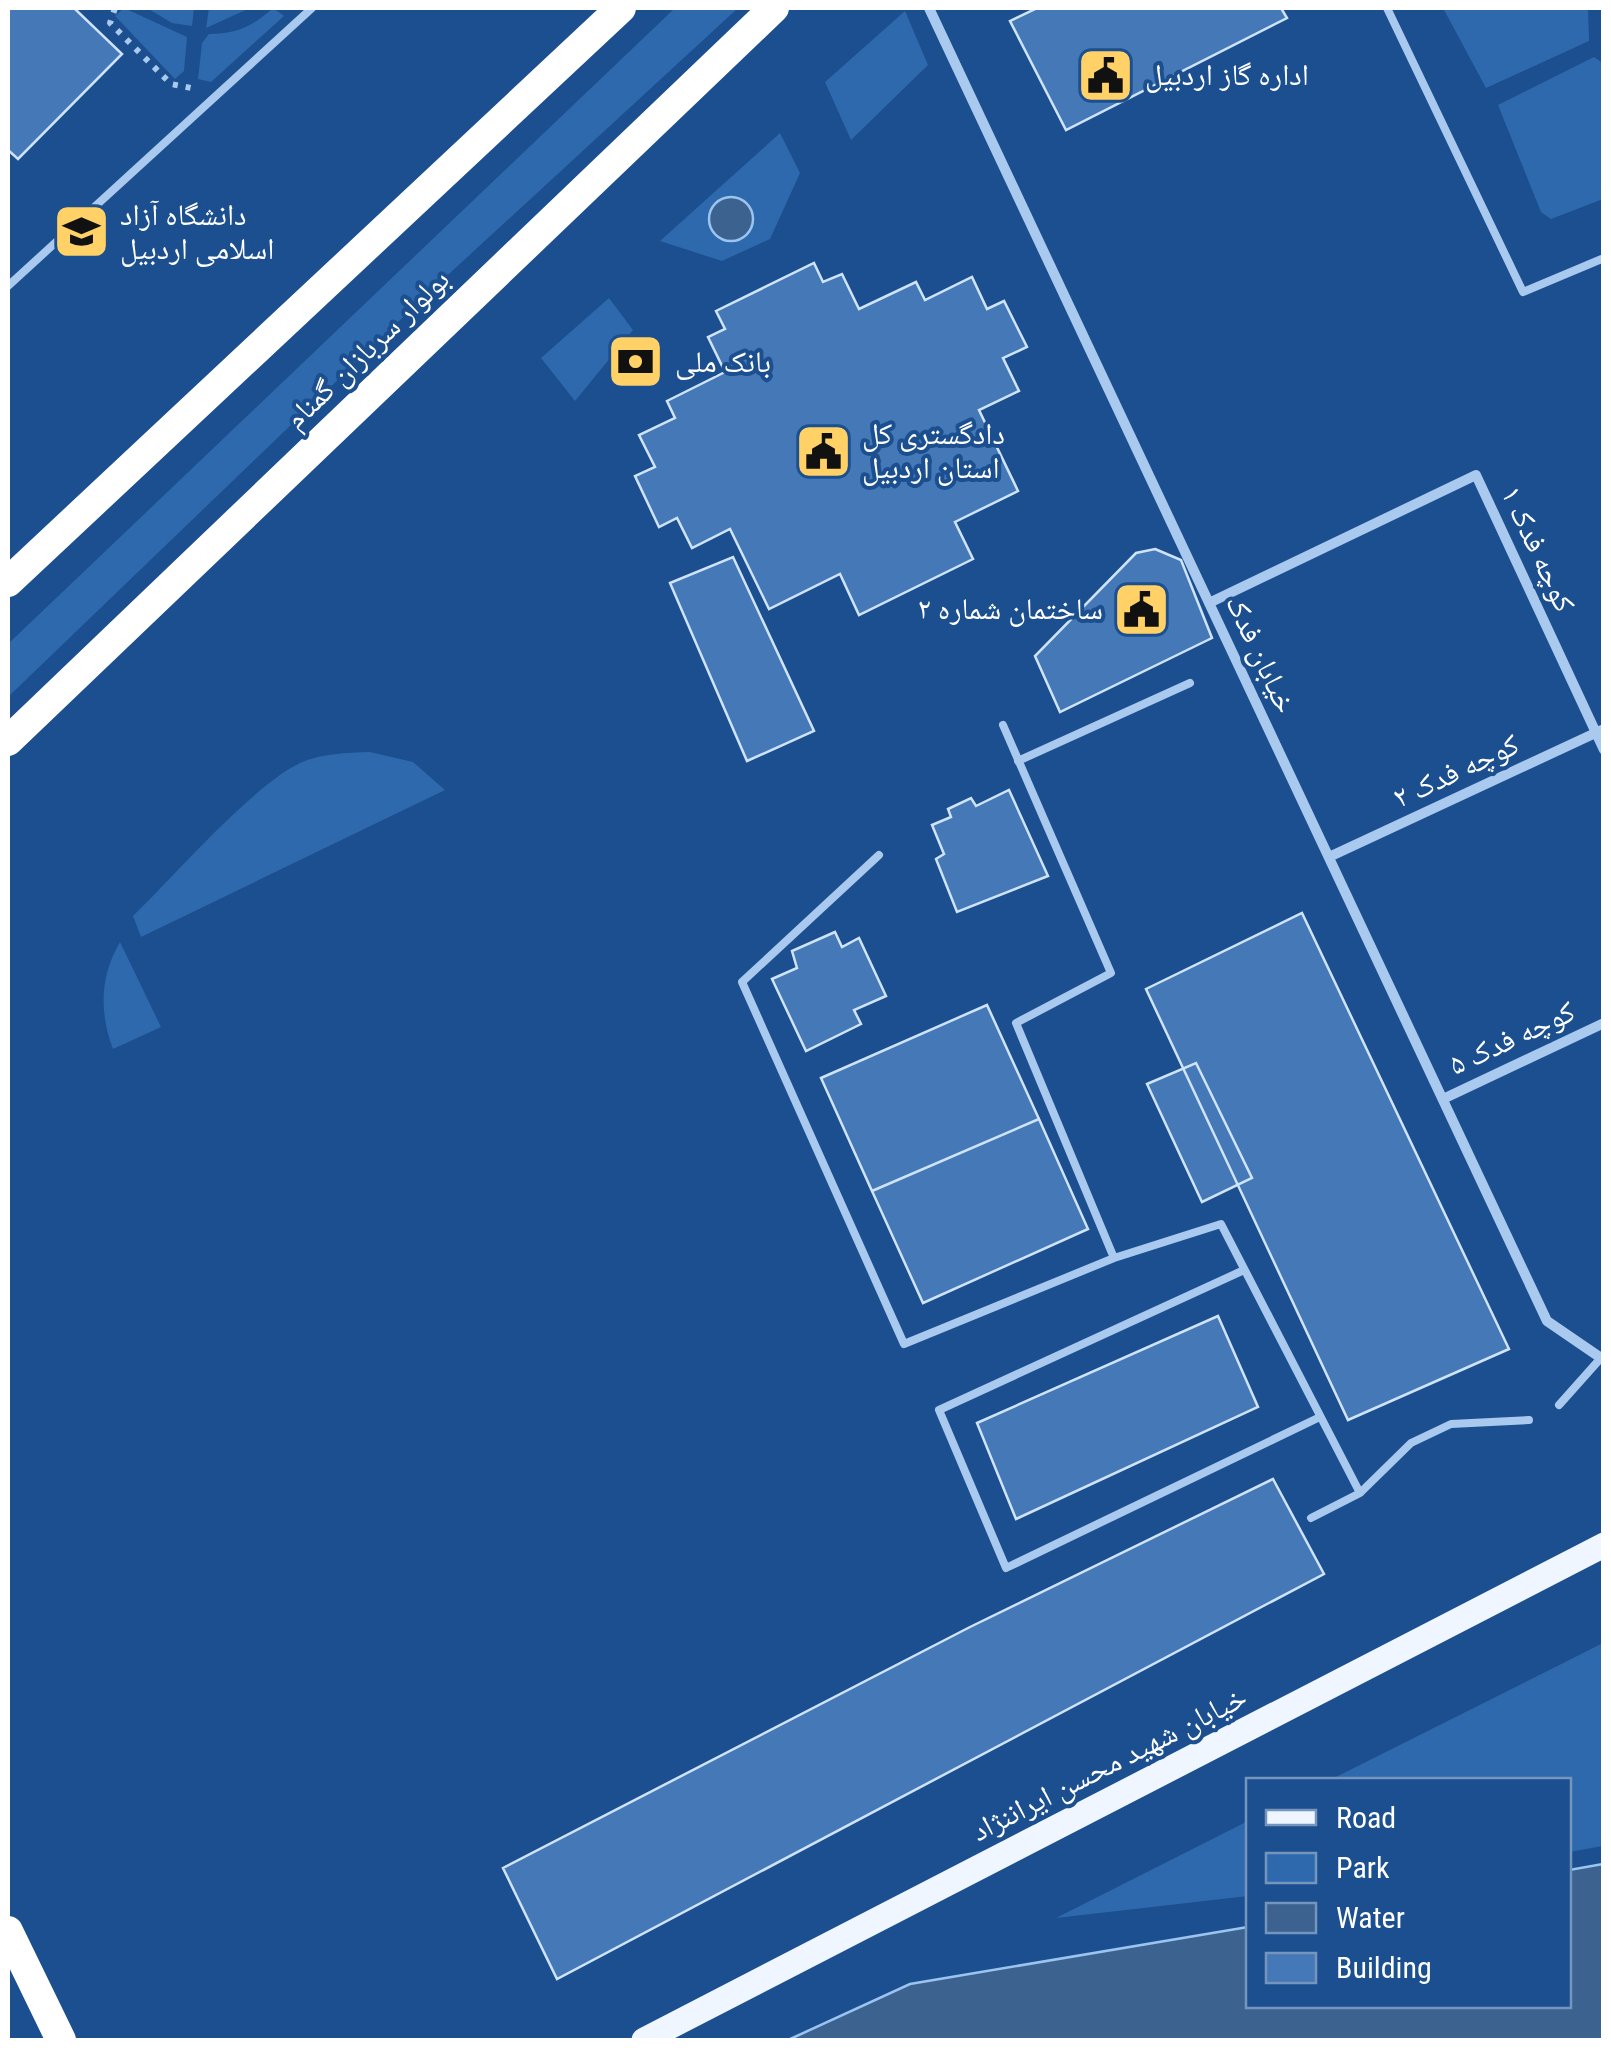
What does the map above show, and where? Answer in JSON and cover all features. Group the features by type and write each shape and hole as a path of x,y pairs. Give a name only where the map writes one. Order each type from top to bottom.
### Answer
{"highway":[{"path":"8,582 621,8"},
{"name":"بولوار سربازان گمنام","path":"8,741 774,8"},
{"path":"8,1931 61,2040"}],"main road":[{"name":"خیابان شهید محسن ایراننژاد","path":"644,2040 1604,1546"}],"street":[{"name":"خیابان فدک","path":"929,8 1547,1321 1602,1360"},
{"name":"کوچه فدک ۱","path":"1209,603 1476,475 1600,732 1604,750"},
{"name":"کوچه فدک ۲","path":"1329,858 1600,732"},
{"name":"کوچه فدک ۵","path":"1443,1099 1604,1023"}],"lane":[{"path":"8,286 312,8"},
{"path":"1386,8 1523,292 1604,258"},
{"path":"1018,761 1190,683"},
{"path":"1002,725 1110,973 1016,1023 1114,1258"},
{"path":"879,856 742,982 904,1344 1114,1258 1221,1224 1360,1493"},
{"path":"1244,1270 939,1410 1006,1568 1320,1417"},
{"path":"1558,1406 1602,1360"},
{"path":"1311,1518 1360,1493 1410,1444 1451,1424 1528,1420"}],"path":[{"path":"115,8 110,23 171,84 214,96"}],"green space":[{"path":"124,8 187,37 184,71 175,79 115,16"},
{"path":"147,8 194,8 192,26 172,23"},
{"path":"209,8 250,8 206,28"},
{"path":"273,8 284,16 211,82 198,79 202,43 209,34 244,28"},
{"path":"675,8 738,8 425,296 8,697 8,644"},
{"path":"1443,8 1588,8 1589,41 1486,88"},
{"path":"905,11 928,65 851,140 825,82"},
{"path":"1594,57 1603,63 1603,199 1551,219 1541,212 1498,105"},
{"path":"780,133 800,173 770,239 722,261 660,241"},
{"path":"609,298 633,330 575,401 541,358"},
{"path":"370,752 413,762 445,790 141,937 133,916 259,791 308,760"},
{"path":"120,942 161,1027 113,1049 105,1021 104,994 108,968"},
{"path":"1603,1643 1603,1846 1571,1852 1571,1778 1334,1778"},
{"path":"1246,1822 1246,1896 1056,1918"}],"water":[{"path":"731,197 746,204 753,219 746,234 731,241 716,234 709,219 716,204"},
{"path":"1603,1864 1603,2040 788,2040 910,1984 1246,1927 1246,2008 1571,2008 1571,1870"}],"building":[{"path":"8,8 74,8 122,54 18,159 8,150"},
{"name":"اداره گاز اردبیل","path":"1037,8 1281,8 1287,18 1066,130 1010,21"},
{"name":"دادگستری کل استان اردبیل","path":"814,263 823,282 842,274 859,309 916,282 925,300 972,277 987,309 1004,301 1027,347 1003,358 1019,391 979,410 1018,491 955,522 973,559 859,615 840,574 769,609 730,529 692,548 677,518 659,527 635,476 655,467 639,435 675,418 667,401 725,372 708,337 725,329 716,311"},
{"name":"بانک ملی","path":"642,346 660,355 633,380 614,369 631,349"},
{"name":"ساختمان شماره ۲","path":"1155,549 1181,560 1212,638 1060,712 1035,656 1136,553"},
{"path":"733,557 814,731 747,761 670,583"},
{"path":"1009,790 1048,876 957,912 936,859 944,854 932,825 951,817 948,809 971,798 976,806"},
{"path":"1302,913 1509,1349 1348,1420 1146,989"},
{"path":"835,932 842,947 859,938 886,996 854,1010 861,1024 806,1051 772,979 797,968 792,951"},
{"path":"987,1005 1039,1119 872,1191 821,1078"},
{"path":"1196,1063 1252,1178 1202,1202 1147,1084"},
{"path":"1039,1119 1088,1229 923,1303 872,1191"},
{"path":"1218,1316 1258,1407 1016,1519 977,1423"},
{"path":"1273,1479 1324,1574 557,1979 503,1868 970,1627"}],"place":[{"name":"اداره گاز اردبیل","path":"1106,75"},
{"name":"دانشگاه آزاد اسلامی اردبیل","path":"81,232"},
{"name":"بانک ملی","path":"636,362"},
{"name":"دادگستری کل استان اردبیل","path":"823,451"},
{"name":"ساختمان شماره ۲","path":"1142,609"}]}
